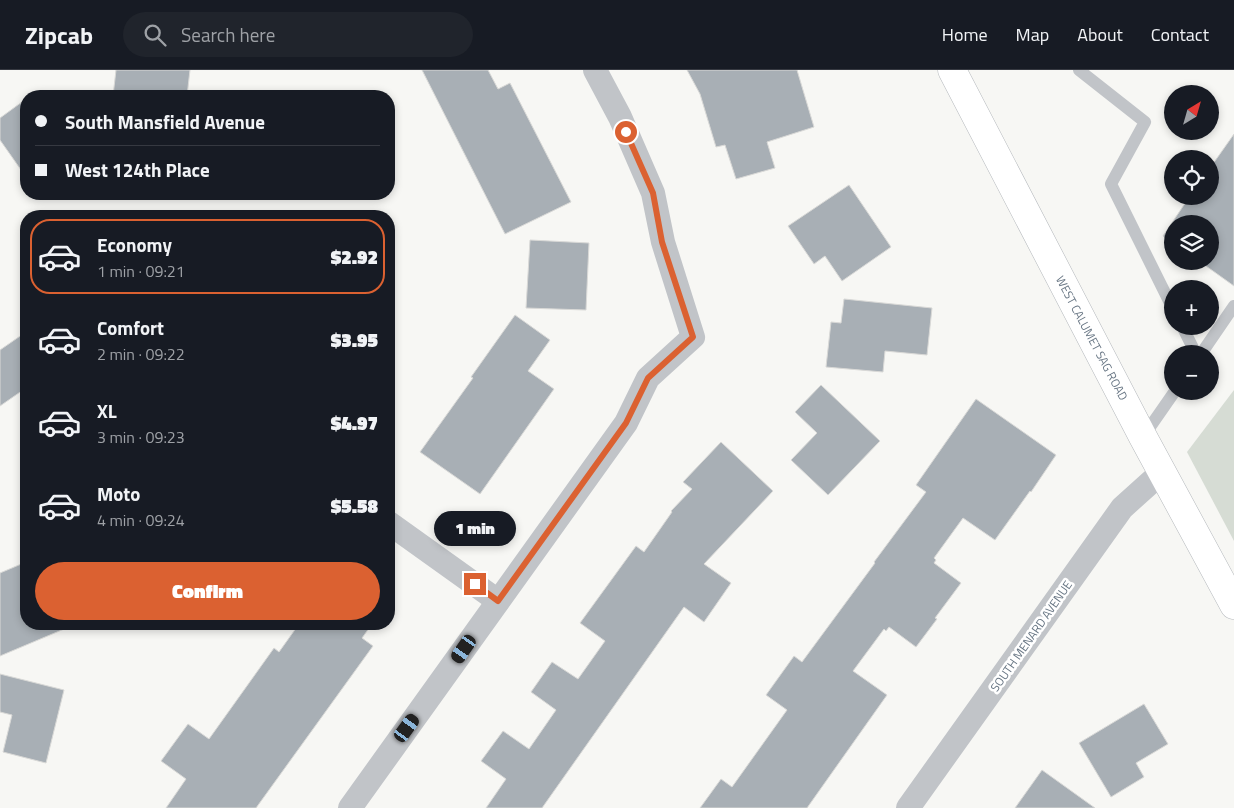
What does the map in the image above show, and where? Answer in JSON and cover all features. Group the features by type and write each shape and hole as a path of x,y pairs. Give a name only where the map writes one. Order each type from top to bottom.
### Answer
{"main road":[{"name":"WEST CALUMET SAG ROAD","path":"952,70 1143,437 1234,605"}],"street":[{"path":"350,808 626,423 648,378 693,337 662,242 653,193 620,117 595,70"},
{"name":"SOUTH MENARD AVENUE","path":"908,808 1122,508 1162,472"},
{"path":"395,526 498,601"}],"lane":[{"path":"1079,70 1145,122 1111,184 1164,290"},
{"path":"1207,345 1234,306"},
{"path":"1143,437 1169,400"}],"shaded area":[{"path":"1234,390 1234,541 1187,452"}],"building":[{"path":"116,70 190,70 188,90 114,90"},
{"path":"422,70 488,70 498,89 510,83 571,202 505,234"},
{"path":"687,70 797,70 814,127 767,142 775,168 736,179 725,145 716,147 700,94"},
{"path":"20,103 20,168 0,140 0,118"},
{"path":"1234,134 1234,286 1212,270 1219,270 1219,215 1177,215 1184,205 1219,205 1219,155"},
{"path":"849,185 891,247 842,281 825,256 814,264 788,226"},
{"path":"530,240 589,243 586,310 526,308"},
{"path":"844,299 932,308 927,355 885,351 883,372 826,367 831,322 841,323"},
{"path":"515,315 550,340 528,371 554,389 480,494 420,452"},
{"path":"20,336 20,392 0,406 0,350"},
{"path":"821,385 880,441 828,495 791,460 817,433 795,412"},
{"path":"976,399 1056,455 995,540 963,518 934,558 936,560 934,563 961,583 916,647 889,627 886,631 884,629 853,671 887,695 807,808 700,808 721,779 732,787 787,710 766,695 794,656 802,662 926,492 916,485"},
{"path":"721,442 773,491 704,564 731,583 704,622 684,607 542,808 486,808 506,779 481,761 503,731 529,749 556,710 531,692 552,662 578,679 605,641 580,623 636,546 644,552 671,511 692,489 683,482"},
{"path":"20,565 20,630 62,630 0,656 0,573"},
{"path":"295,630 368,630 362,638 373,646 256,808 166,808 186,779 161,761 188,724 209,739 274,648 279,652"},
{"path":"0,674 64,690 46,763 3,752 12,715 0,712"},
{"path":"1144,704 1168,744 1136,763 1144,777 1111,797 1079,743"},
{"path":"1042,770 1095,808 1015,808"}],"route":[{"path":"475,584 498,601 626,423 648,378 693,337 662,242 653,193 626,132"}]}
